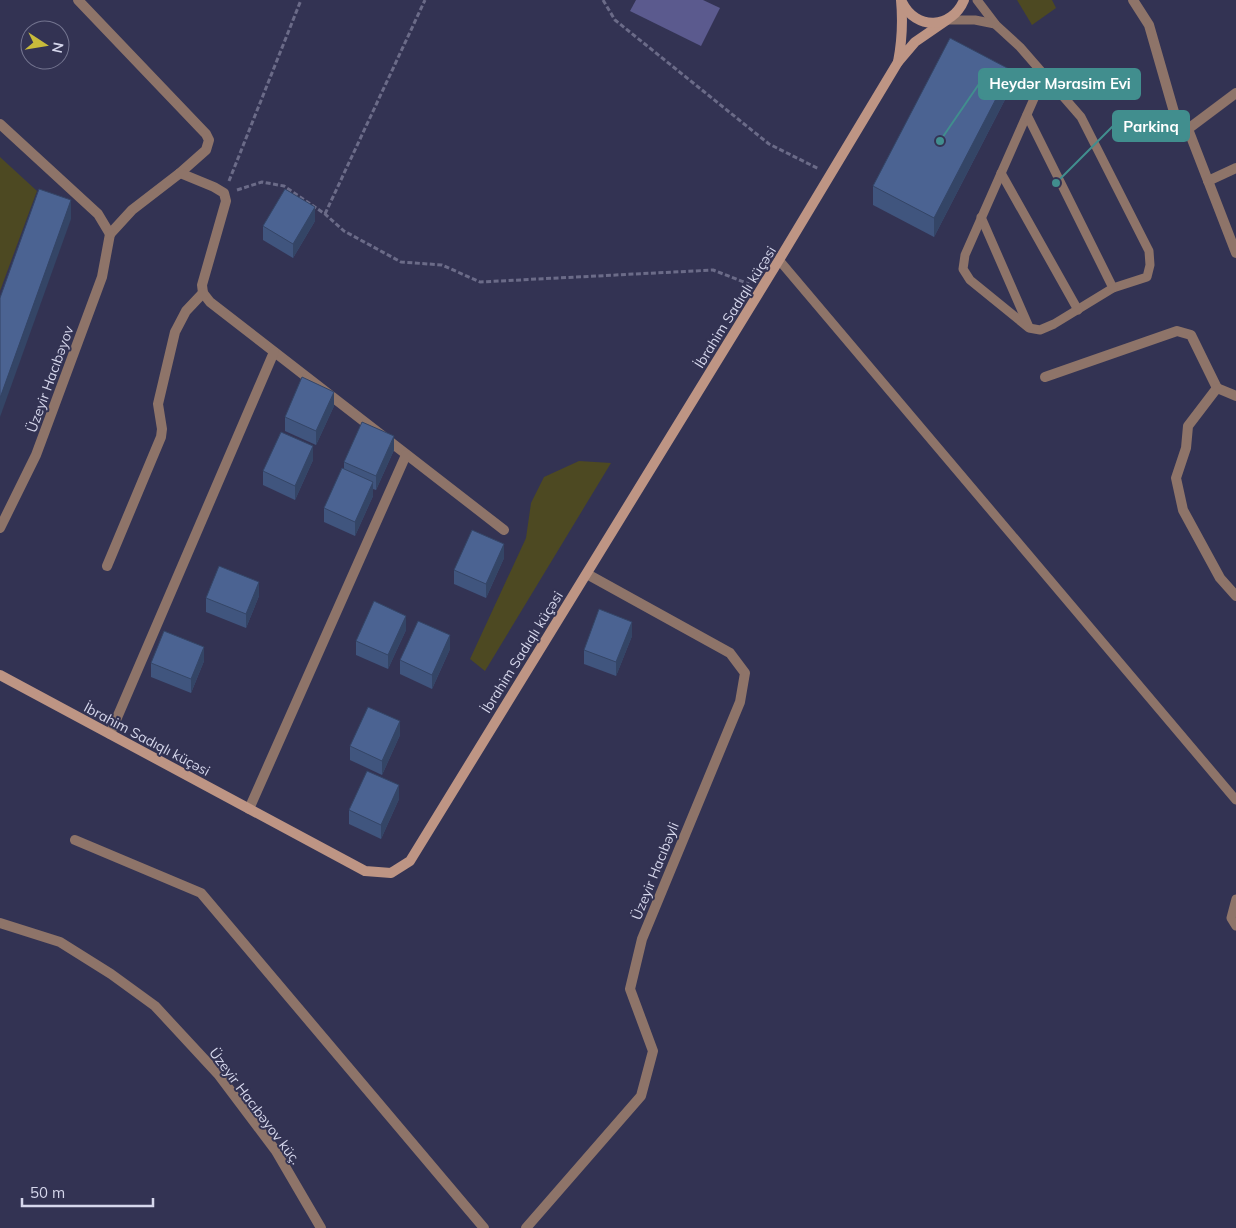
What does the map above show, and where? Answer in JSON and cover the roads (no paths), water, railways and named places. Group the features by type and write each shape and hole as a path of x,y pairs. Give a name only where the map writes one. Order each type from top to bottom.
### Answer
{"street":[{"path":"0,124 98,214 110,234 132,210 206,150 208,140 206,134 78,0"},
{"path":"901,0 907,11 921,21 930,23 947,20"},
{"path":"898,62 902,39 903,17 901,0"},
{"path":"898,62 915,42 960,9 964,0"},
{"path":"1133,0 1149,25 1174,112 1188,129 1236,253"},
{"name":"İbrahim Sadıqlı küçəsi","path":"0,675 365,871 391,873 410,861 762,288 898,62"},
{"path":"1188,129 1236,93"},
{"path":"1208,182 1236,168"},
{"path":"180,173 224,193 226,201 202,285 203,293 210,302 504,530"},
{"name":"Üzeyir Hacıbəyov","path":"0,528 40,446 102,277 110,234"},
{"path":"107,566 161,437 162,429 158,404 175,332 186,312 203,293"},
{"path":"1045,377 1177,331 1192,335 1217,388 1236,396"},
{"path":"110,734 274,352"},
{"path":"1217,388 1188,426 1186,448 1176,478 1183,510 1220,578 1236,596"},
{"path":"249,809 406,455"},
{"name":"Üzeyir Hacıbəyli","path":"528,1228 641,1096 653,1051 630,988 642,939 740,702 745,673 730,653 587,574"},
{"path":"75,840 201,893 484,1228"},
{"name":"Üzeyir Hacıbəyov küç.","path":"0,923 60,942 111,974 155,1006 218,1074 276,1151 322,1228"}],"lane":[{"path":"977,0 996,25 1020,47 1081,117 1149,251 1150,264 1147,277 1113,288 1078,310 1040,330 1030,328 970,280 963,269 965,255 1044,76"},
{"path":"947,20 975,20 996,25"},
{"path":"1027,115 1113,288"},
{"path":"1001,173 1078,310"},
{"path":"981,217 1030,328"},
{"path":"779,260 1236,800"},
{"path":"1236,899 1231,918 1236,926"}],"place":[{"name":"Heydər Mərasim Evi","path":"940,141"},
{"name":"Parkinq","path":"1056,183"}]}
